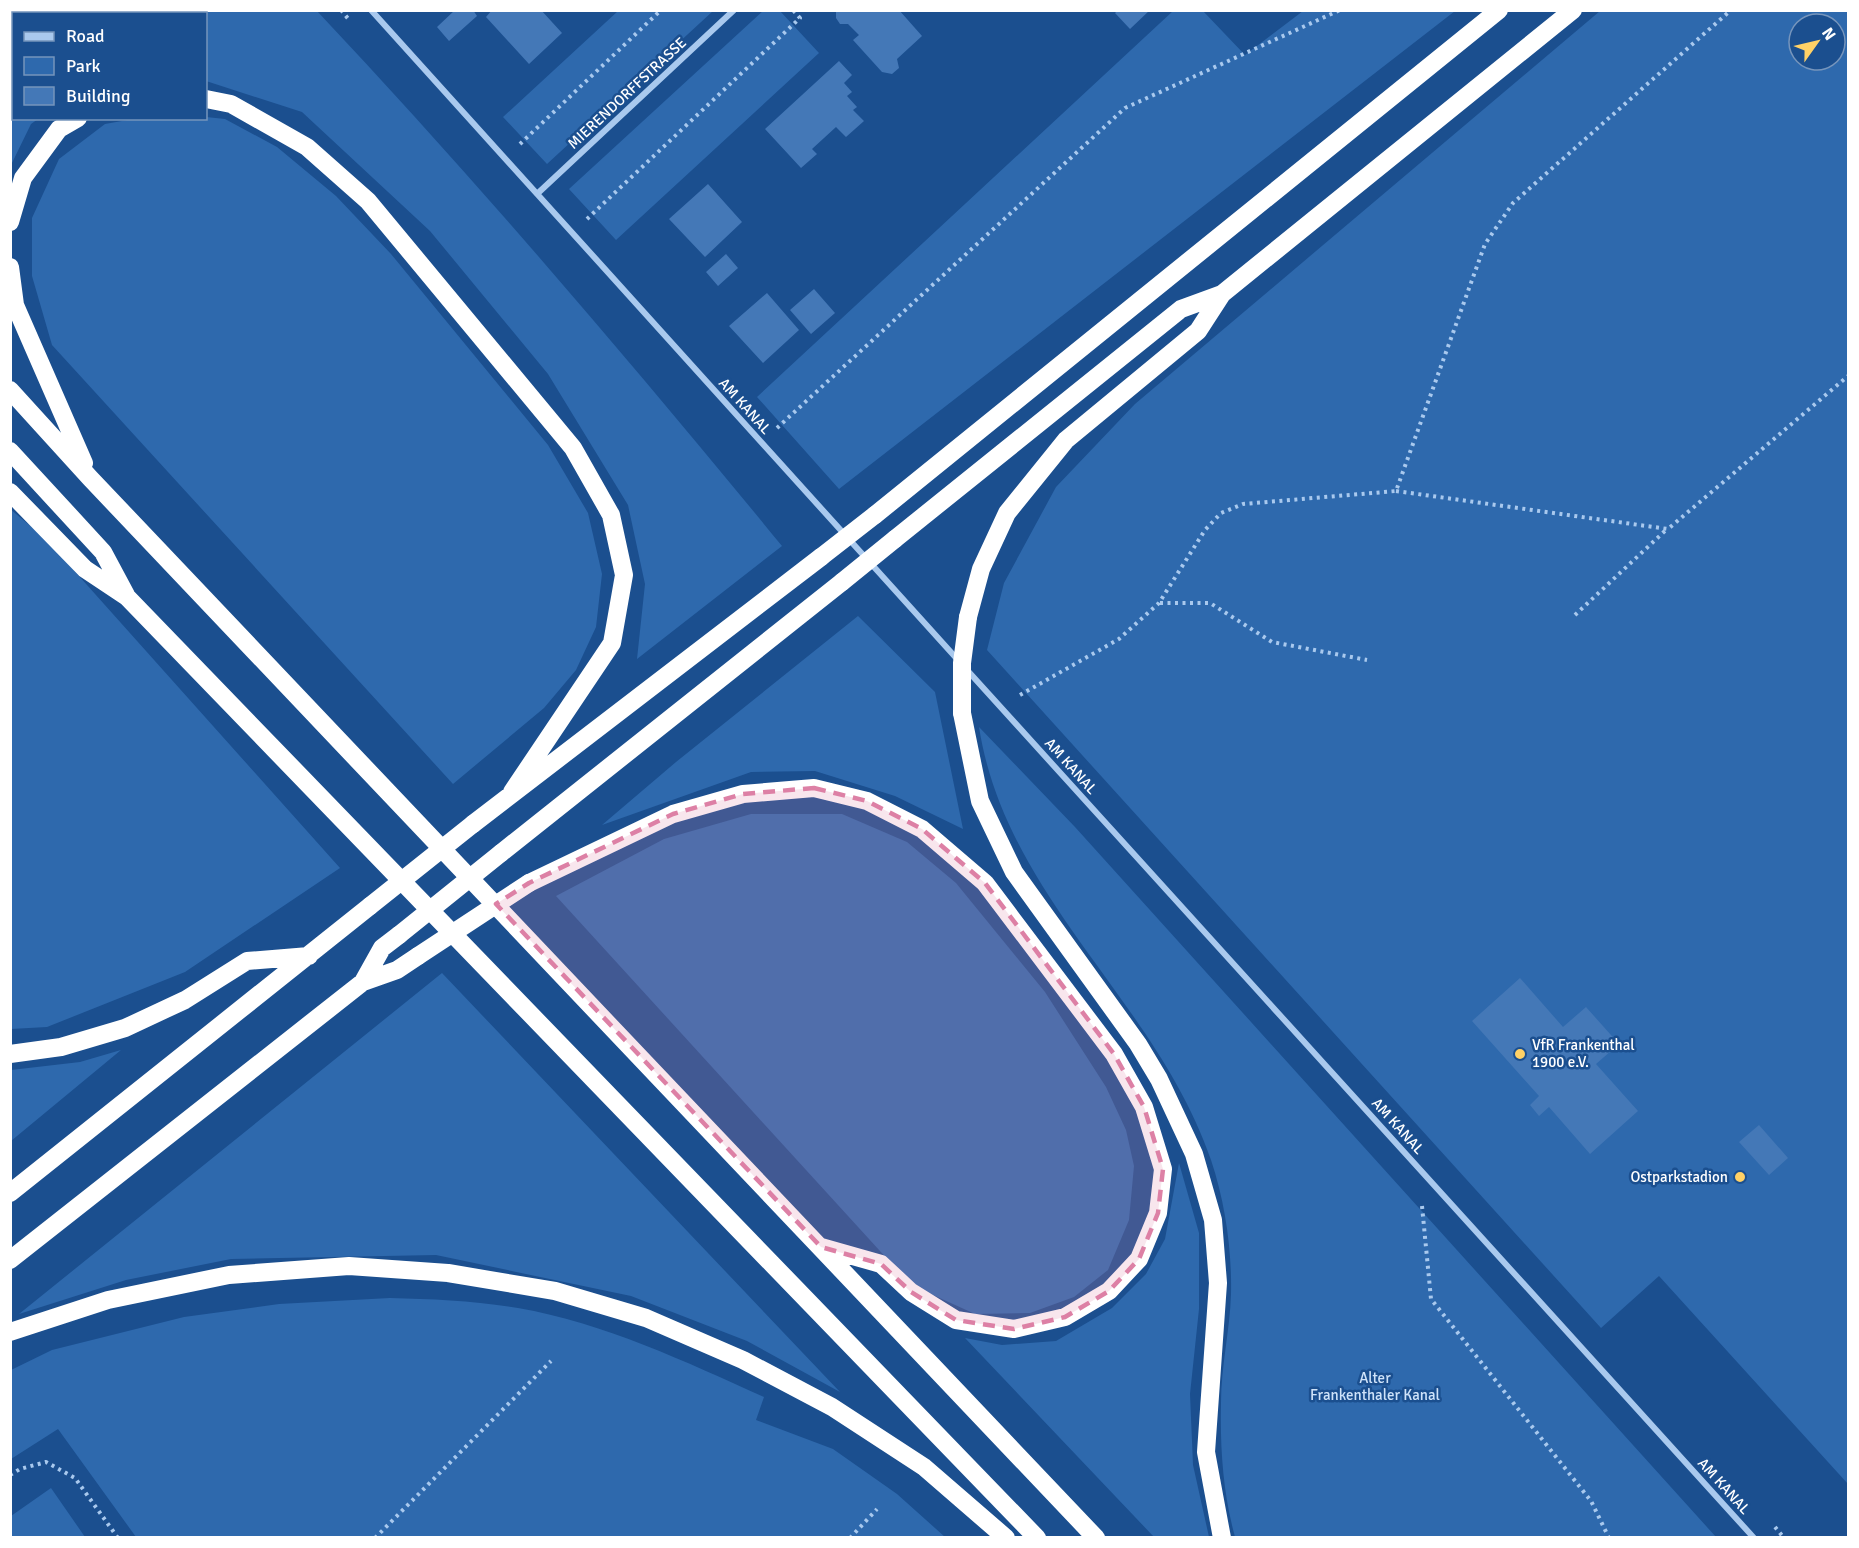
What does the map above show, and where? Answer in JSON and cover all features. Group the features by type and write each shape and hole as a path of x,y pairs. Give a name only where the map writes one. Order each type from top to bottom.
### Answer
{"highway":[{"path":"10,1193 512,792 875,515 1499,10"},
{"path":"1222,1538 1206,1452 1218,1283 1213,1220 1194,1154 1159,1079 1138,1044 1014,872 980,801 962,713 962,663 968,617 981,569 1007,513 1066,440 1198,331 1222,294 1573,10"},
{"path":"207,99 231,104 307,147 368,201 573,448 611,515 624,575 612,643 512,792"},
{"path":"10,222 23,178 59,129 75,120"},
{"path":"10,267 15,305 90,478"},
{"path":"363,982 382,948 1181,309 1222,294"},
{"path":"10,390 90,478 1096,1538"},
{"path":"10,451 103,552 126,597"},
{"path":"10,492 85,569 126,597 1037,1538"},
{"path":"10,1260 363,982 397,970 529,883 673,814 743,794 814,788 867,801 922,829 985,883 1114,1054 1144,1107 1163,1169 1158,1213 1139,1259 1108,1291 1065,1317 1014,1329 956,1320 911,1292 881,1264 821,1247"},
{"path":"10,1054 62,1047 125,1028 185,1000 247,961 309,956"},
{"path":"10,1332 108,1299 229,1275 349,1266 448,1273 555,1291 646,1318 743,1360 832,1407 924,1467 1006,1538"}],"street":[{"name":"AM KANAL","path":"371,10 1754,1538"},
{"name":"MIERENDORFFSTRASSE","path":"537,194 734,10"}],"path":[{"path":"520,144 661,10"},
{"path":"587,219 800,18 793,10"},
{"path":"777,428 1125,108 1340,10"},
{"path":"1396,491 1485,244 1513,202 1731,10"},
{"path":"1575,615 1668,529 1848,376"},
{"path":"1020,695 1119,639 1160,603 1205,530 1221,513 1243,504 1396,491 1668,529"},
{"path":"1160,603 1210,603 1272,642 1367,660"},
{"path":"1422,1202 1431,1299 1591,1500 1609,1538"},
{"path":"375,1538 551,1361"},
{"path":"10,1475 20,1469 46,1462 75,1478 118,1538"},
{"path":"850,1538 877,1509"}],"highlighted area":[{"path":"814,788 867,801 922,829 985,883 1114,1054 1144,1107 1163,1169 1158,1213 1139,1259 1109,1291 1065,1317 1014,1329 956,1320 911,1292 881,1264 821,1247 496,904 529,883 673,814 743,794"}],"green space":[{"path":"117,10 317,11 437,141 554,274 782,546 637,659 645,584 628,505 548,374 430,231 302,112 207,81 207,12 114,12"},
{"path":"764,10 780,11 819,53 616,240 569,189"},
{"path":"618,11 713,11 547,164 503,117"},
{"path":"1173,11 1203,11 1245,55 1303,11 1455,11 839,489 757,397"},
{"path":"1600,11 1848,11 1848,1484 1659,1276 1601,1328 987,650 1004,583 1056,487 1135,404"},
{"path":"12,100 12,120 37,120 31,124 11,165 10,101"},
{"path":"207,117 225,119 277,147 336,196 391,254 548,445 588,513 602,574 596,627 576,670 544,708 453,784 52,345 32,276 32,218 59,159 105,124 127,120 207,120"},
{"path":"10,509 45,538 340,868 185,972 47,1027 11,1029"},
{"path":"858,616 935,692 963,829 895,796 815,771 751,772 602,825 676,762"},
{"name":"Alter Frankenthaler Kanal","path":"979,727 1075,827 1716,1537 1235,1537 1225,1487 1221,1437 1221,1389 1231,1294 1229,1243 1224,1209 1211,1160 1186,1103 1155,1049 1050,897 1019,845 994,788"},
{"path":"751,814 842,814 907,842 956,883 1045,992 1106,1087 1126,1130 1134,1166 1129,1220 1108,1270 1074,1297 1030,1313 975,1314 911,1285 556,896 664,839"},
{"path":"442,973 840,1392 747,1341 631,1296 436,1255 231,1259 126,1280 19,1314"},
{"path":"121,1050 11,1141 11,1070 80,1062"},
{"path":"1179,1163 1199,1233 1199,1309 1190,1394 1193,1465 1209,1537 1154,1537 965,1338 1002,1345 1056,1341 1112,1308 1146,1274 1165,1239"},
{"path":"390,1298 454,1301 518,1308 582,1323 675,1357 764,1397 756,1420 833,1449 897,1494 945,1537 136,1537 58,1429 11,1459 11,1370 52,1350 184,1317 279,1304"},
{"path":"51,1488 85,1537 11,1537 11,1516"}],"building":[{"path":"455,10 473,10 477,16 449,41 437,27"},
{"path":"492,10 541,10 562,33 529,64 486,17"},
{"path":"836,10 899,10 922,36 897,59 899,68 892,74 882,72 853,40 859,35 848,24 840,24 836,18"},
{"path":"1118,10 1150,10 1130,29 1115,13"},
{"path":"839,61 852,75 844,83 852,92 847,96 857,107 853,110 864,121 846,137 836,127 812,149 817,154 801,168 765,129"},
{"path":"708,184 742,222 705,257 669,219"},
{"path":"726,254 738,268 718,286 706,272"},
{"path":"814,289 835,313 811,334 790,310"},
{"path":"767,293 799,330 763,363 729,326"},
{"path":"1520,978 1563,1027 1586,1007 1619,1044 1596,1064 1638,1111 1590,1154 1549,1107 1539,1116 1530,1105 1539,1096 1472,1021"},
{"path":"1759,1125 1788,1158 1769,1175 1739,1142"}],"place":[{"name":"VfR Frankenthal 1900 e.V.","path":"1520,1054"},
{"name":"Ostparkstadion","path":"1740,1177"}]}
